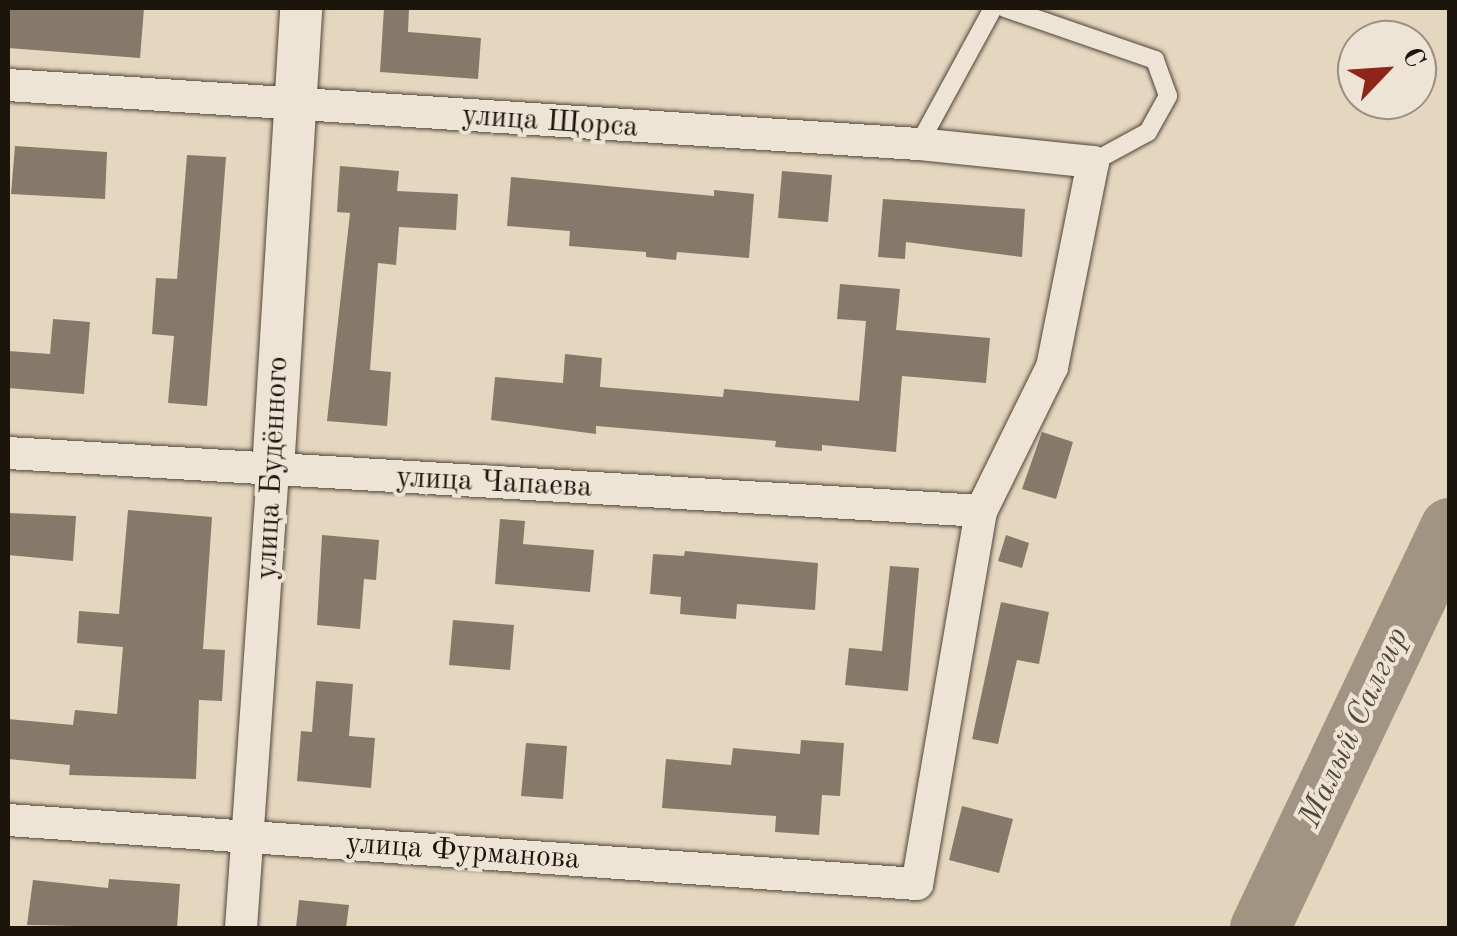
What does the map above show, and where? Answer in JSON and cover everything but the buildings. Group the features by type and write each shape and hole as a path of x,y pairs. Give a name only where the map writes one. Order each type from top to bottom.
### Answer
{"street":[{"name":"улица Будённого","path":"241,928 251,837 301,8"},
{"name":"улица Щорса","path":"8,85 919,144 1093,162"},
{"path":"982,511 1052,367 1093,162"},
{"name":"улица Чапаева","path":"8,453 982,511"},
{"name":"улица Фурманова","path":"8,820 918,884 982,511"}],"lane":[{"path":"919,144 992,8"},
{"path":"1005,8 1155,60 1168,96 1148,132 1093,162"}],"waterway":[{"name":"Малый Салгир","path":"1260,928 1450,528"}]}
